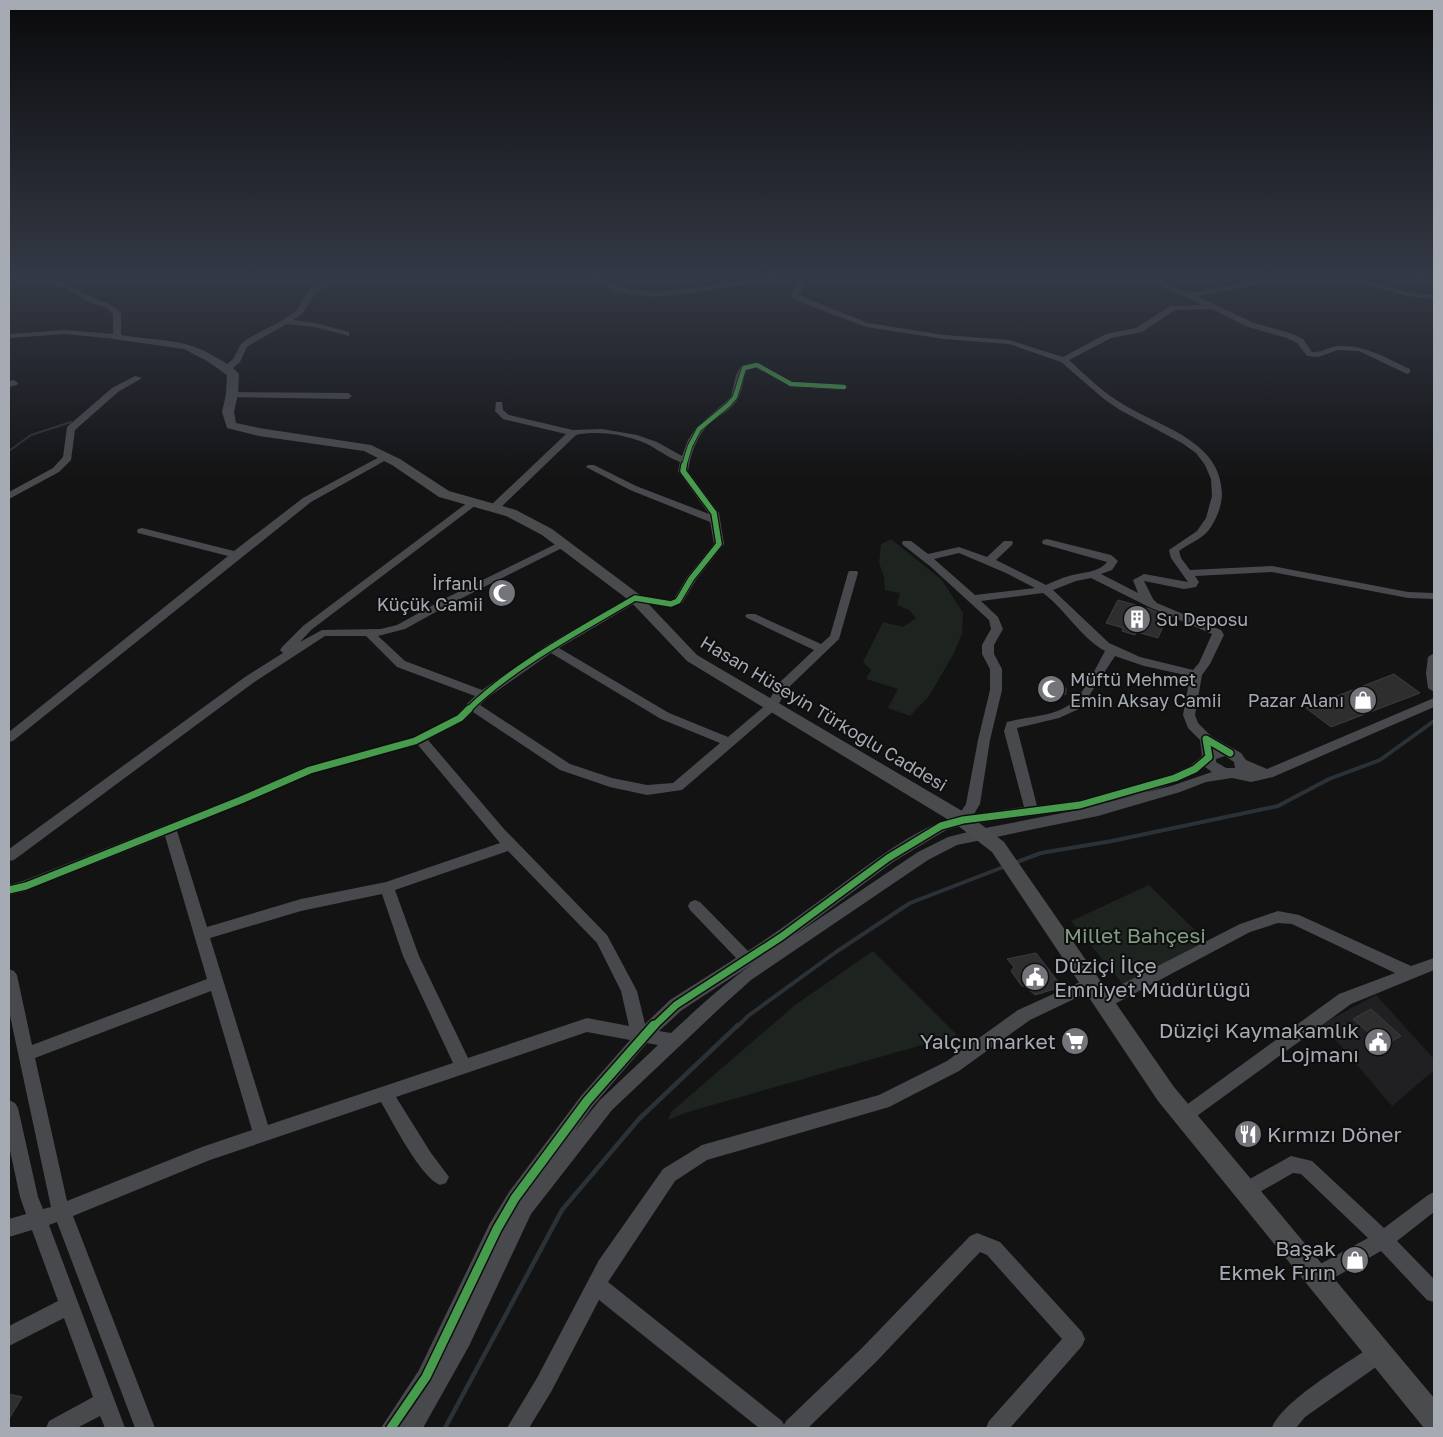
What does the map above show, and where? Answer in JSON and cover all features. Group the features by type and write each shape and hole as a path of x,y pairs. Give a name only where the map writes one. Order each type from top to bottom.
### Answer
{"main road":[{"path":"179,344 191,347 227,369"},
{"name":"Hasan Hüseyin Türkoğlu Caddesi","path":"227,369 233,374 232,394 227,414 232,424 260,432 367,448 396,462 444,494 511,513 547,532 634,598 692,658 963,820 998,847 1032,896"},
{"path":"1032,896 1166,1094 1245,1191 1318,1276 1434,1420"}],"street":[{"path":"227,369 237,360 246,344"},
{"path":"1017,344 1064,360 1097,390 1124,409 1170,430 1197,450 1210,465 1218,487 1210,520 1206,528 1196,536 1184,541 1174,550 1176,558 1194,582 1192,585 1184,586 1144,577 1140,578 1138,580 1148,601"},
{"path":"1064,360 1094,344"},
{"path":"1302,344 1310,354 1322,354 1337,348 1361,349 1407,371"},
{"path":"9,890 26,886 170,829 310,770 420,739 460,718 483,695 552,648 634,598 671,604 678,601 691,579 719,544 714,513 683,470 686,453 702,426 734,398 739,388 739,376 744,368 757,365 792,384 844,387"},
{"path":"9,496 56,470 68,458 70,429 93,411 102,400 138,378"},
{"path":"232,394 348,396"},
{"path":"499,404 499,411 506,417 573,433"},
{"path":"494,508 573,433 581,430 615,433 653,444 670,456 685,461"},
{"path":"9,738 307,500 385,457"},
{"path":"591,467 633,488 716,520"},
{"path":"273,664 307,628 475,502"},
{"path":"142,531 236,555"},
{"path":"972,599 1043,590 1108,568 1113,561 1107,557 1048,542"},
{"path":"907,543 994,619 997,629 988,645 988,654 996,669 996,690 984,740 973,804 963,820"},
{"path":"988,562 1008,543"},
{"path":"9,856 249,680 322,633 381,632 401,627 448,600 562,544"},
{"path":"926,558 959,550 968,552 1028,580 1050,593 1105,646 1112,650 1165,667 1196,674"},
{"path":"1188,573 1272,569 1408,595 1434,596"},
{"path":"472,705 565,767 610,782 647,790 677,787 772,706 782,687 835,637 852,573"},
{"path":"1092,574 1168,612 1217,632 1218,635 1211,650 1196,674 1189,715 1192,725 1206,739 1230,753 1242,763 1256,771 1268,774"},
{"path":"751,616 822,648"},
{"path":"369,632 384,650 401,664 483,695"},
{"path":"552,648 665,716 729,742"},
{"path":"1032,812 1010,732 1011,725 1039,719 1067,710 1078,704 1112,650"},
{"path":"1434,658 1432,673 1434,688"},
{"path":"1206,739 1210,764 1213,768 1251,777 1268,774 1434,702"},
{"path":"420,739 510,845 602,939 629,991 642,1035"},
{"path":"391,1428 426,1377 497,1229 515,1198 587,1101 642,1035 676,1005 781,938 888,858 940,826 963,820 1080,805 1175,778 1195,769 1215,753 1230,753"},
{"path":"409,1428 416,1421 462,1339 525,1208 606,1105 746,976 923,856 953,841 1098,811 1175,789 1204,778 1232,774 1242,770 1242,763"},
{"path":"170,829 262,1135"},
{"path":"202,935 301,904 387,887 510,845"},
{"path":"387,887 411,956 464,1068"},
{"path":"695,906 746,960"},
{"path":"517,1428 544,1385 606,1267 669,1175 702,1153 883,1102 953,1066 1024,1015 1097,993 1245,928 1278,917 1294,919 1410,973"},
{"path":"1184,1116 1345,999 1434,964"},
{"path":"9,975 57,1199 145,1428"},
{"path":"26,1054 216,982"},
{"path":"9,1228 62,1212 208,1154 262,1135 587,1026 674,1041"},
{"path":"385,1094 425,1159 440,1177"},
{"path":"9,1108 29,1197 115,1428"},
{"path":"1245,1191 1291,1164 1306,1168 1383,1240 1434,1293"},
{"path":"1318,1276 1383,1240 1434,1201"},
{"path":"794,1428 869,1355 977,1242 993,1248 1075,1339 996,1428"},
{"path":"596,1285 775,1428"},
{"path":"9,1336 68,1306"},
{"path":"1282,1428 1298,1410 1379,1354"},
{"path":"56,1428 105,1402"}],"shaded area":[{"name":"Düziçi Kaymakamlık Lojmanı","path":"1376,995 1434,1059 1434,1070 1392,1106 1322,1024"}],"green space":[{"path":"891,539 942,580 963,613 962,634 953,655 929,696 910,716 888,708 898,689 866,679 871,670 863,662 883,622 903,627 916,618 909,610 897,605 900,593 885,590 884,577 879,563 881,544"},
{"name":"Millet Bahçesi","path":"1149,885 1206,941 1125,987 1071,921"},
{"path":"873,951 957,1035 688,1112 668,1120 671,1112 795,1005"}],"building":[{"name":"Su Deposu","path":"1118,600 1150,609 1167,617 1158,638 1137,632 1135,635 1122,631 1123,628 1106,623"},
{"name":"Pazar Alanı","path":"1394,674 1420,693 1331,727 1306,708"},
{"name":"Müftü Mehmet Emin Aksay Camii","path":"1052,683 1066,688 1066,694 1060,697 1052,696 1041,689"},
{"name":"Düziçi İlçe Emniyet Müdürlüğü","path":"1036,953 1059,983 1058,988 1035,995 1021,985 1011,971 1014,967 1007,959"},
{"name":"Düziçi Kaymakamlık Lojmanı","path":"1371,1009 1401,1036 1383,1046 1353,1019"},
{"path":"9,1394 22,1397 9,1419"}],"waterway":[{"path":"9,451 31,435 71,422"},
{"path":"1014,863 1041,853 1112,841 1278,806 1329,779 1380,760 1434,721"},
{"path":"737,1027 748,1016 836,952 910,903 1006,866"},
{"path":"445,1428 562,1210 639,1119 738,1025"}],"cycle path":[{"path":"9,890 26,886 241,800 310,770 415,741 460,718 483,695 551,648 635,598 671,604 678,601 691,579 719,544 714,513 683,471 686,459 699,429 735,397 740,375 744,368 757,365 791,384 844,387"},
{"path":"391,1428 426,1377 497,1229 515,1198 587,1101 644,1035 676,1005 781,937 888,858 941,826 963,820 1080,805 1175,778 1195,769 1209,757 1206,739 1230,753"}],"place":[{"name":"İrfanlı Küçük Camii","path":"502,593"},
{"name":"Su Deposu","path":"1137,619"},
{"name":"Müftü Mehmet Emin Aksay Camii","path":"1051,689"},
{"name":"Pazar Alanı","path":"1363,700"},
{"name":"Düziçi İlçe Emniyet Müdürlüğü","path":"1035,977"},
{"name":"Yalçın market","path":"1075,1041"},
{"name":"Düziçi Kaymakamlık Lojmanı","path":"1378,1042"},
{"name":"Kırmızı Döner","path":"1248,1134"},
{"name":"Başak Ekmek Fırın","path":"1355,1260"}]}
